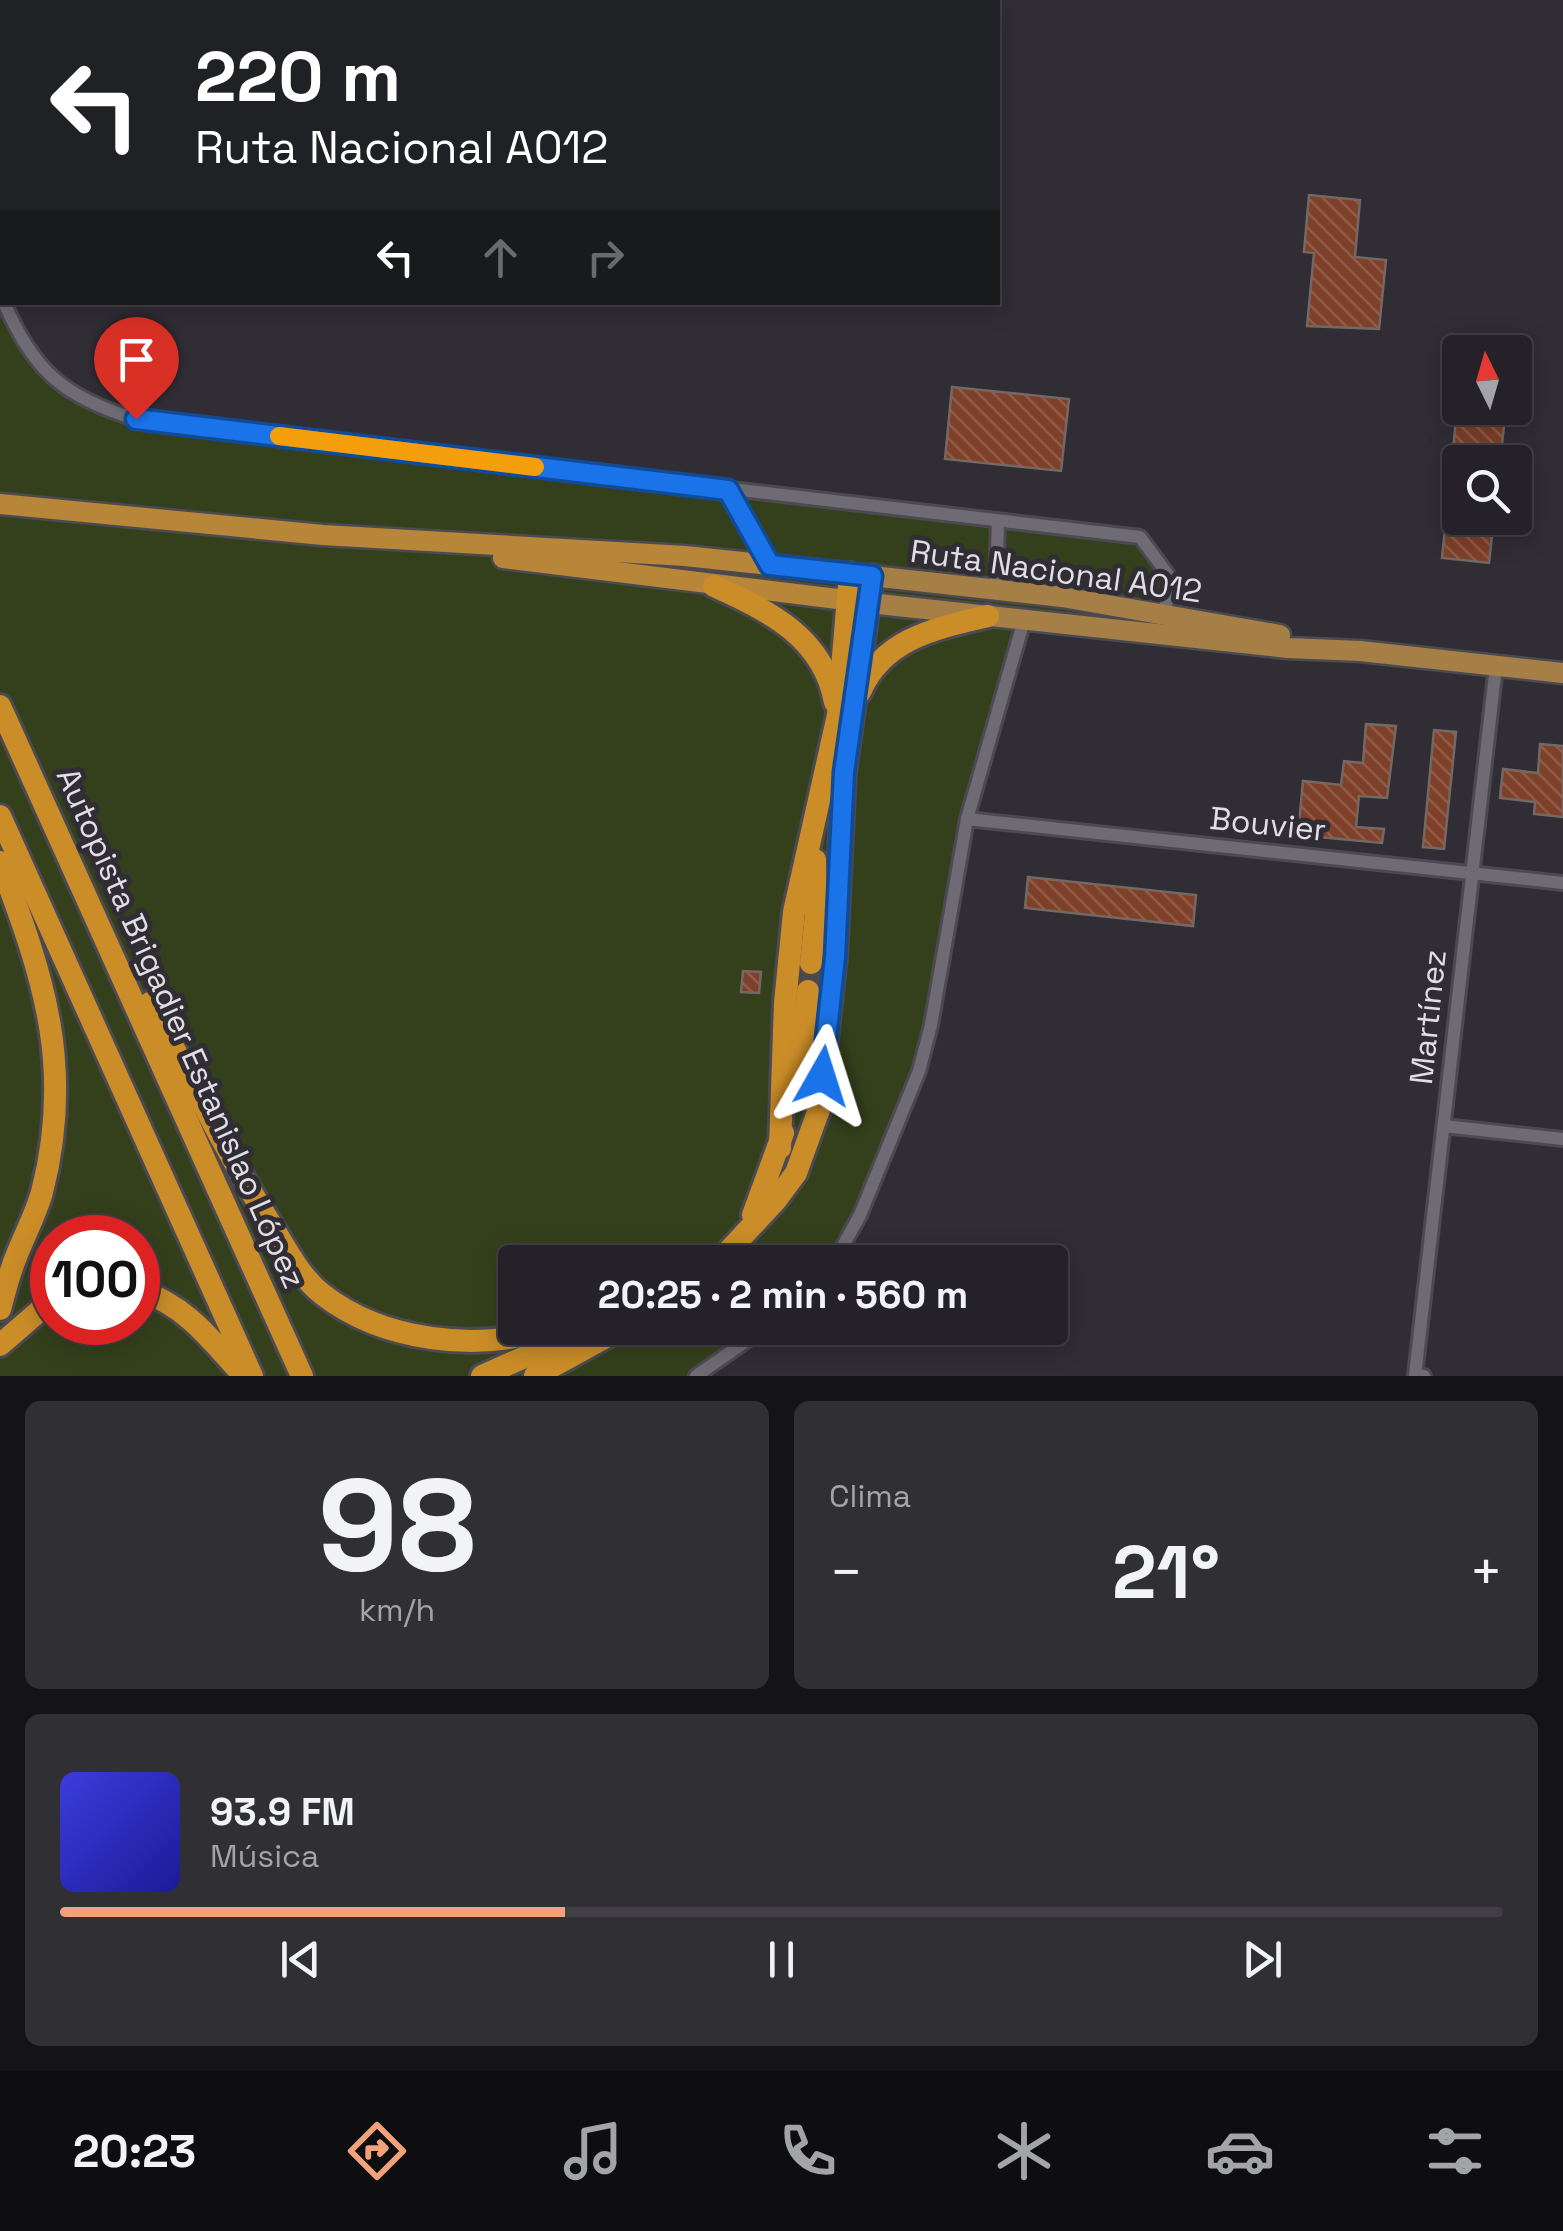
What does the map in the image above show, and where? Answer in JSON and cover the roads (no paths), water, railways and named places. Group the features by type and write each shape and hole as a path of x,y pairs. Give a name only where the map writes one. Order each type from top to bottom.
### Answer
{"highway":[{"name":"Ruta Nacional A012","path":"0,504 323,535 858,602"},
{"name":"Ruta Nacional A012","path":"323,535 686,556 861,575"},
{"path":"733,1245 776,1200 796,1172 818,1112 842,860 845,712 861,575"},
{"path":"714,586 761,607 793,629 818,654 845,712"},
{"path":"780,1148 785,1002 794,912 845,712 865,680 902,642 988,616"},
{"name":"Autopista Brigadier Estanislao López","path":"0,706 302,1376"},
{"path":"0,816 248,1376"},
{"path":"815,826 812,963 842,860"},
{"path":"0,862 41,974 54,1033 53,1124 41,1194 13,1263 0,1309"},
{"path":"102,930 123,952 242,1178 299,1268 320,1292 350,1312 410,1334 477,1341 498,1339"},
{"path":"747,1228 780,1148 809,990 818,1112"},
{"path":"160,1298 193,1318 248,1376"},
{"path":"0,1345 30,1319"},
{"path":"482,1376 552,1345"},
{"path":"535,1376 591,1345"}],"main road":[{"name":"Ruta Nacional A012","path":"861,575 996,589 1162,614 1360,651"},
{"name":"Ruta Nacional A012","path":"858,602 1563,674"}],"street":[{"path":"5,305 20,338 54,380 92,406 136,419 1140,537 1174,583 1162,614"},
{"path":"728,490 770,565"},
{"path":"996,589 998,521"},
{"path":"843,1245 860,1215 919,1072 931,1025 967,819 1024,620"},
{"name":"Martínez","path":"1415,1375 1496,666"},
{"name":"Bouvier","path":"967,819 1563,883"},
{"path":"1444,1126 1563,1139"},
{"path":"696,1376 741,1345"},
{"path":"1415,1375 1424,1376"}],"tunnel":[{"path":"799,990 802,963"},
{"path":"819,991 822,964"}]}
